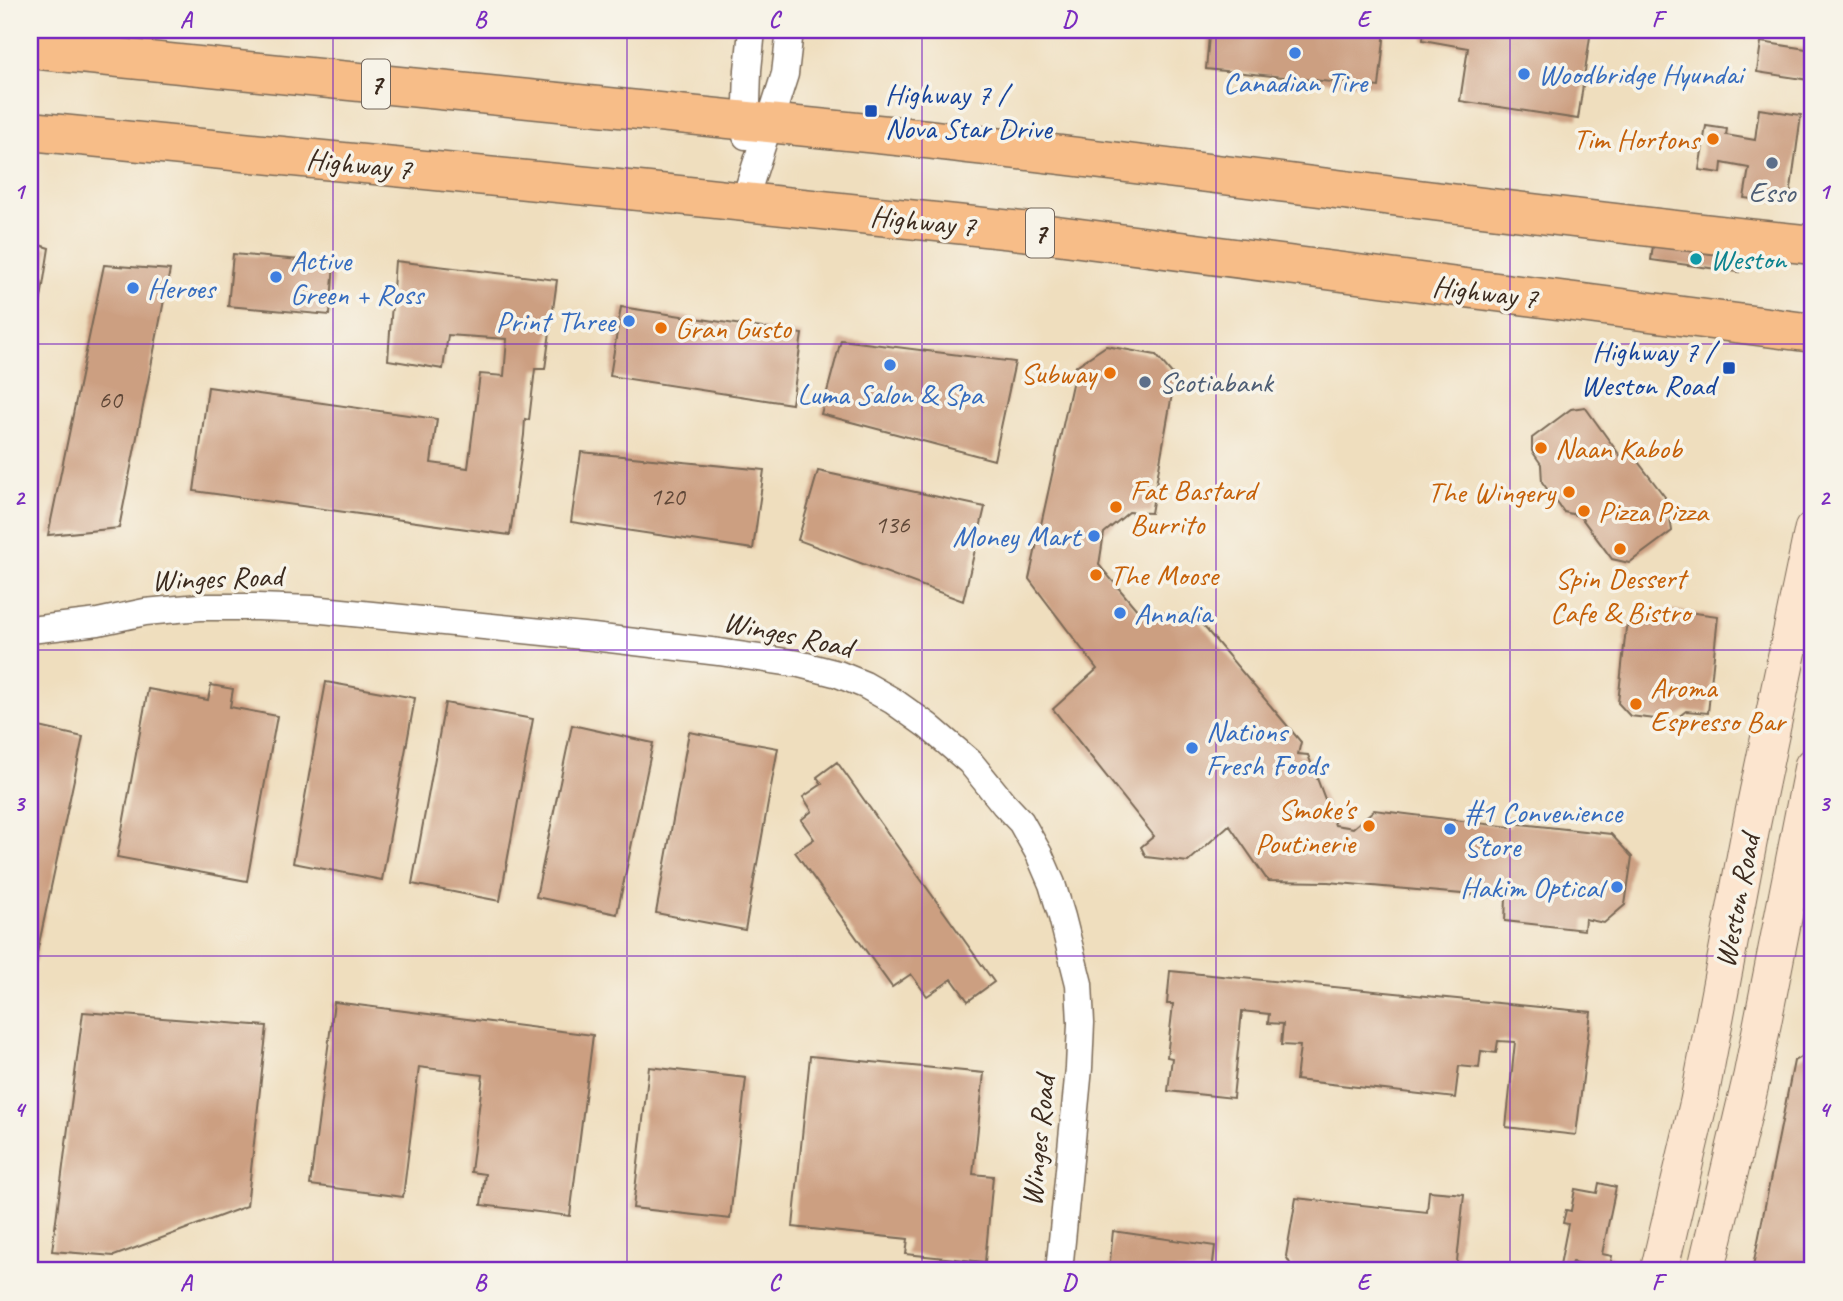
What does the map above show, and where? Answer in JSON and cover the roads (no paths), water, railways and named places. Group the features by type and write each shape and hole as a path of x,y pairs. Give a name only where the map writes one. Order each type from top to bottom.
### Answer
{"main road":[{"name":"7","path":"30,49 1061,154 1673,231 1813,245"},
{"name":"Highway 7","path":"30,131 1041,233 1813,333"},
{"name":"Weston Road","path":"1659,1271 1699,1101 1755,808 1813,530"},
{"name":"Weston Road","path":"1706,1271 1752,1076 1813,766"}],"street":[{"path":"752,30 748,70 758,122"},
{"path":"744,202 758,122 785,74 790,30"},
{"name":"Winges Road","path":"30,631 98,622 145,612 200,607 312,609 593,636 799,664 838,674 893,701 928,726 970,762 1021,822 1044,864 1062,917 1079,984 1081,1023 1059,1271"}],"place":[{"name":"Canadian Tire","path":"1295,53"},
{"name":"Woodbridge Hyundai","path":"1524,74"},
{"name":"Highway 7 / Nova Star Drive","path":"871,111"},
{"name":"Tim Hortons","path":"1713,139"},
{"name":"Esso","path":"1772,163"},
{"name":"Weston","path":"1696,259"},
{"name":"Active Green + Ross","path":"276,277"},
{"name":"Heroes","path":"133,288"},
{"name":"Print Three","path":"629,321"},
{"name":"Gran Gusto","path":"661,328"},
{"name":"Luma Salon & Spa","path":"890,365"},
{"name":"Highway 7 / Weston Road","path":"1729,368"},
{"name":"Subway","path":"1110,373"},
{"name":"Scotiabank","path":"1145,382"},
{"name":"Naan Kabob","path":"1541,448"},
{"name":"The Wingery","path":"1569,492"},
{"name":"Fat Bastard Burrito","path":"1116,507"},
{"name":"Pizza Pizza","path":"1584,511"},
{"name":"Money Mart","path":"1094,536"},
{"name":"Spin Dessert Cafe & Bistro","path":"1620,549"},
{"name":"The Moose","path":"1096,575"},
{"name":"Annalia","path":"1120,613"},
{"name":"Aroma Espresso Bar","path":"1636,704"},
{"name":"Nations Fresh Foods","path":"1192,748"},
{"name":"Smoke's Poutinerie","path":"1369,826"},
{"name":"#1 Convenience Store","path":"1450,829"},
{"name":"Hakim Optical","path":"1617,887"}]}
